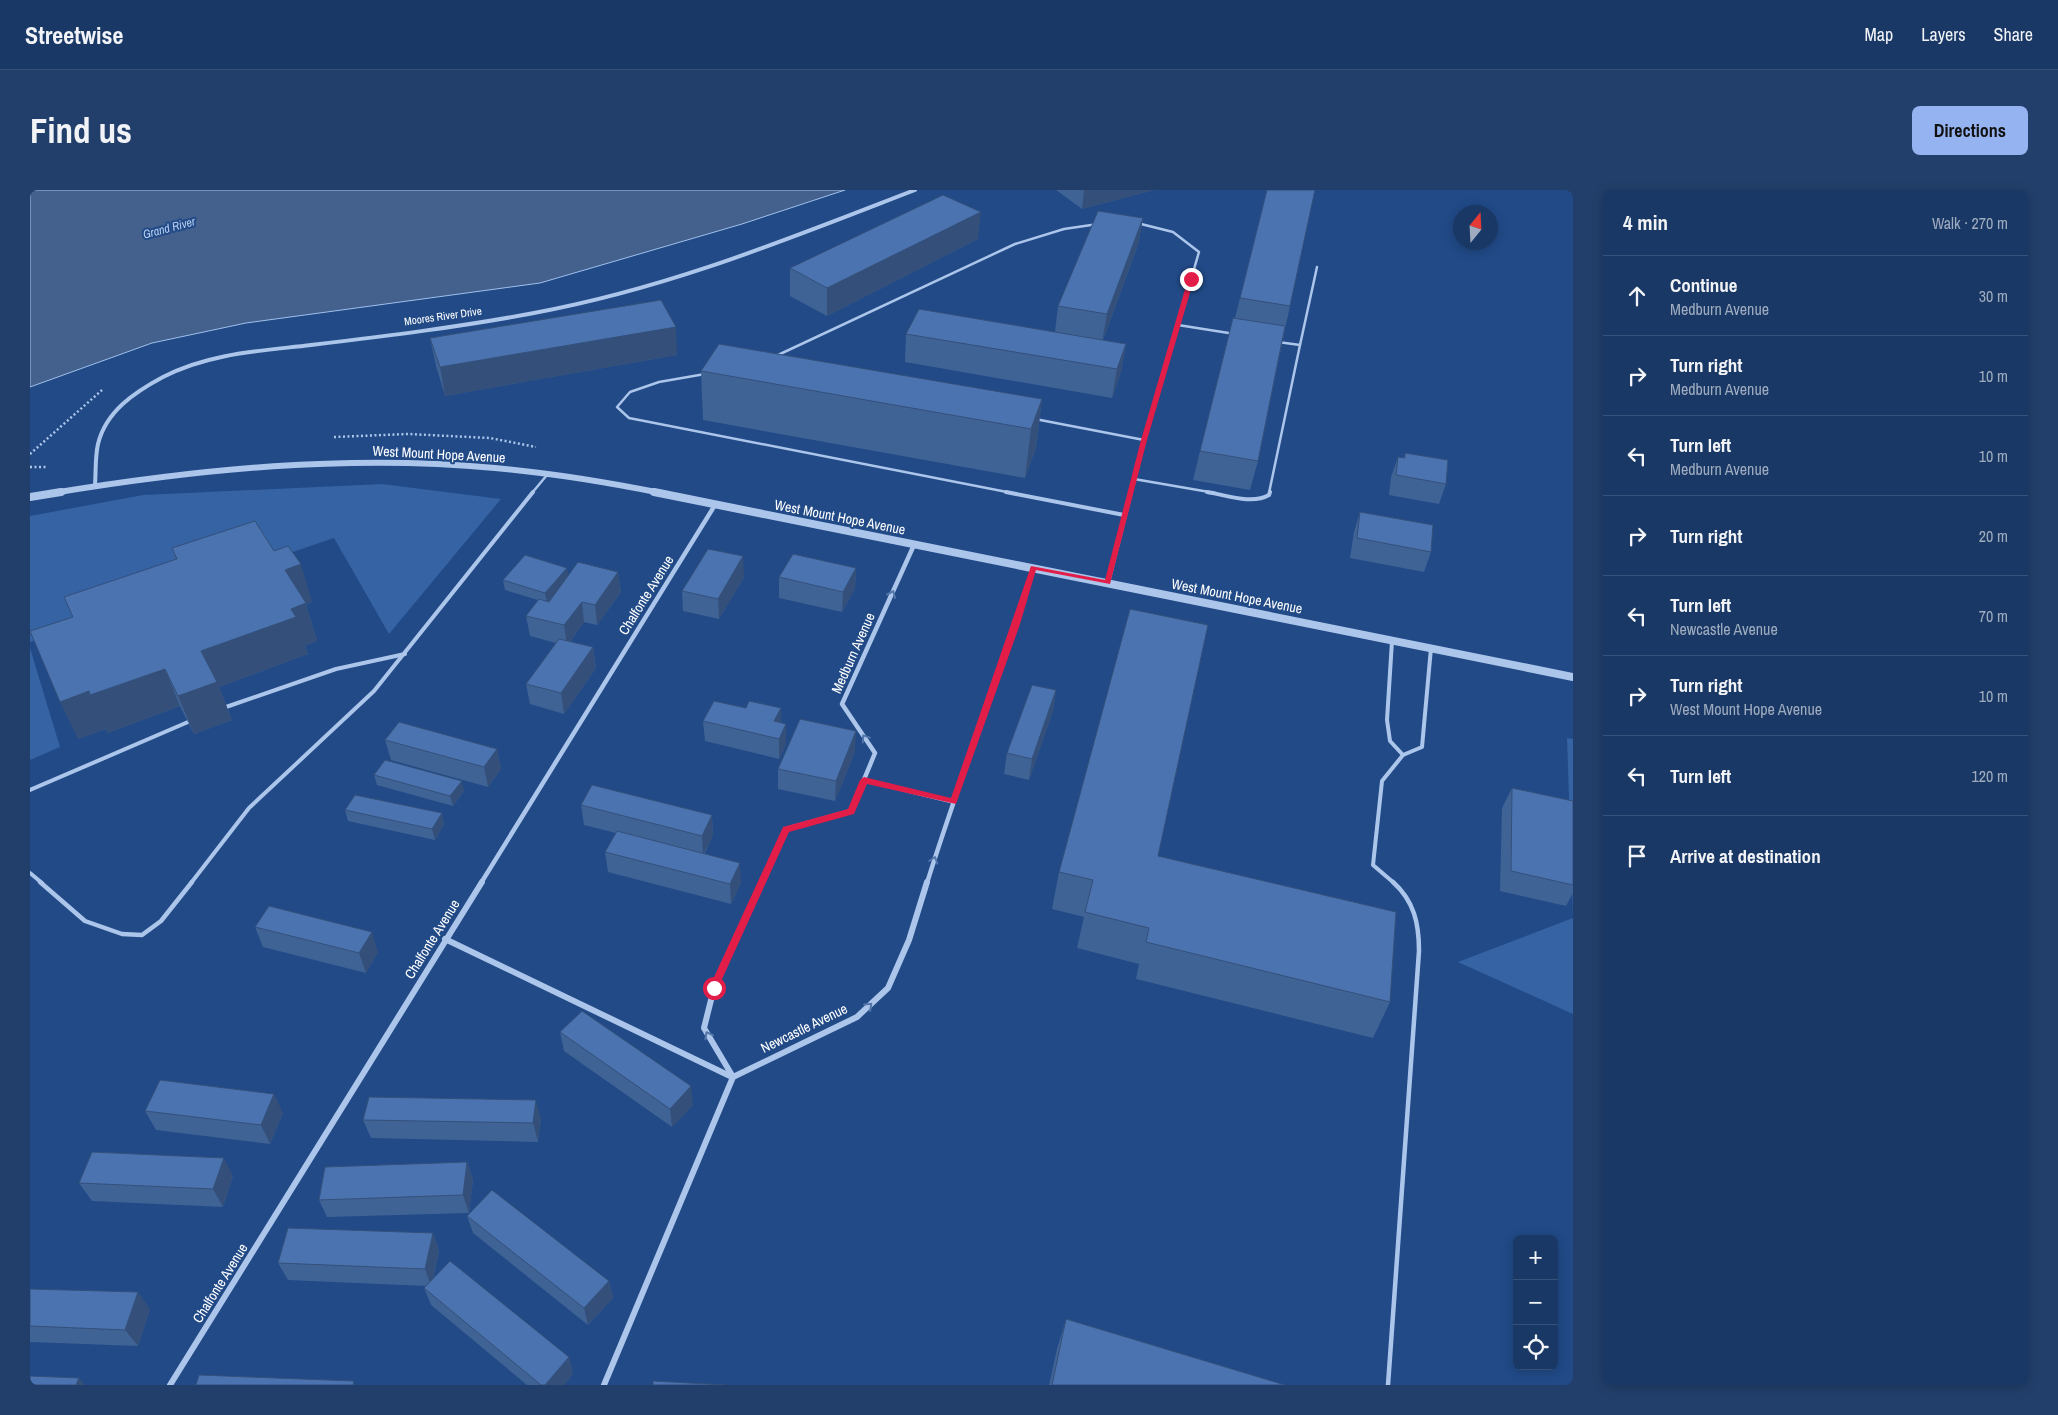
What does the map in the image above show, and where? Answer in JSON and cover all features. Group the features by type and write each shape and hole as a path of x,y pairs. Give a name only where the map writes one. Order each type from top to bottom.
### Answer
{"street":[{"name":"Moores River Drive","path":"95,486 98,443 108,418 128,399 164,377 185,368 214,360 263,351 435,329 536,313 601,298 684,276 757,252 915,190"},
{"name":"West Mount Hope Avenue","path":"95,486 256,468 373,462 475,466 547,475 636,489 1573,677"},
{"path":"30,497 95,486"},
{"name":"Chalfonte Avenue","path":"170,1385 715,505"},
{"name":"Medburn Avenue","path":"733,1077 704,1028 714,988 786,829 851,811 876,754 842,704 914,545"},
{"name":"Newcastle Avenue","path":"733,1077 857,1017 888,988 908,940 1016,624 1033,568"},
{"path":"445,939 733,1077 604,1385"}],"lane":[{"path":"1108,583 1144,440 1199,252 1173,232 1132,222"},
{"path":"775,357 922,285 1019,242 1083,224 1103,223"},
{"path":"1134,479 1248,499 1262,499 1269,495 1317,267"},
{"path":"1178,325 1244,336"},
{"path":"1272,341 1300,345"},
{"path":"714,372 652,384 630,392 617,407 629,418 1124,515"},
{"path":"1029,418 1144,440"},
{"path":"30,873 85,920 122,934 142,935 161,921 249,808 374,691 547,475"},
{"path":"1392,641 1388,720 1390,740 1404,755"},
{"path":"1388,1385 1417,984 1418,936 1414,912 1408,898 1396,884 1372,865 1382,781 1404,755 1422,747 1431,648"},
{"path":"226,707 352,664 377,657 405,654"},
{"path":"30,790 188,722"},
{"path":"864,780 954,802"}],"shaded area":[{"path":"382,484 501,499 389,634 334,538 30,642 30,516 143,495"},
{"path":"30,648 60,747 30,760"},
{"path":"1567,738 1573,739 1573,918"},
{"path":"1573,918 1573,1014 1458,962"}],"water":[{"name":"Grand River","path":"30,190 845,190 742,224 540,283 246,323 152,343 30,387"}],"building":[{"path":"1267,190 1315,190 1290,306 1240,298"},
{"path":"943,195 981,212 827,288 790,268"},
{"path":"1098,211 1143,218 1107,314 1058,306"},
{"path":"661,300 676,327 440,367 430,338"},
{"path":"919,309 1126,344 1117,369 906,334"},
{"path":"1233,318 1285,326 1258,461 1200,451"},
{"path":"719,344 1042,399 1031,429 701,371"},
{"path":"1405,453 1448,460 1446,484 1396,475 1398,457 1405,458"},
{"path":"1360,512 1433,525 1431,552 1357,538"},
{"path":"255,521 274,551 288,546 301,564 285,570 306,603 291,609 296,617 201,651 217,682 178,696 165,669 90,695 89,691 60,702 30,631 73,617 64,597 177,559 172,548"},
{"path":"708,549 743,556 718,599 682,591"},
{"path":"793,554 856,568 843,592 779,577"},
{"path":"525,555 567,568 545,593 503,580"},
{"path":"578,562 618,572 595,605 582,602 564,625 526,616 539,599 549,602"},
{"path":"1130,609 1208,625 1158,856 1396,912 1390,1002 1146,942 1149,928 1085,912 1093,880 1059,872"},
{"path":"559,639 593,647 561,693 526,684"},
{"path":"1032,685 1056,690 1032,759 1007,753"},
{"path":"714,701 746,708 749,701 781,708 774,721 786,724 779,739 703,721"},
{"path":"800,719 856,731 836,781 778,769"},
{"path":"399,722 497,749 484,767 385,740"},
{"path":"385,760 462,781 450,796 374,775"},
{"path":"592,785 712,815 702,836 581,805"},
{"path":"1512,788 1573,801 1573,885 1511,871"},
{"path":"355,795 442,813 432,829 345,810"},
{"path":"617,831 740,863 730,884 605,852"},
{"path":"269,906 372,932 359,953 255,927"},
{"path":"582,1011 691,1086 670,1109 560,1032"},
{"path":"160,1080 274,1094 261,1125 145,1111"},
{"path":"369,1097 536,1100 533,1123 363,1120"},
{"path":"92,1152 224,1158 213,1189 79,1183"},
{"path":"467,1162 463,1195 319,1200 325,1167"},
{"path":"492,1190 609,1281 584,1308 467,1216"},
{"path":"288,1228 433,1233 425,1269 278,1263"},
{"path":"450,1261 569,1357 545,1385 541,1385 424,1288"},
{"path":"30,1289 138,1292 125,1330 30,1326"},
{"path":"1066,1319 1285,1385 1052,1385"},
{"path":"199,1375 354,1381 353,1385 196,1385"},
{"path":"30,1376 79,1378 76,1385 30,1385"},
{"path":"653,1381 726,1385 653,1385"}],"route":[{"path":"714,988 786,829 851,811 864,780 954,802 1016,624 1033,568 1108,583 1144,440 1191,279"}]}
